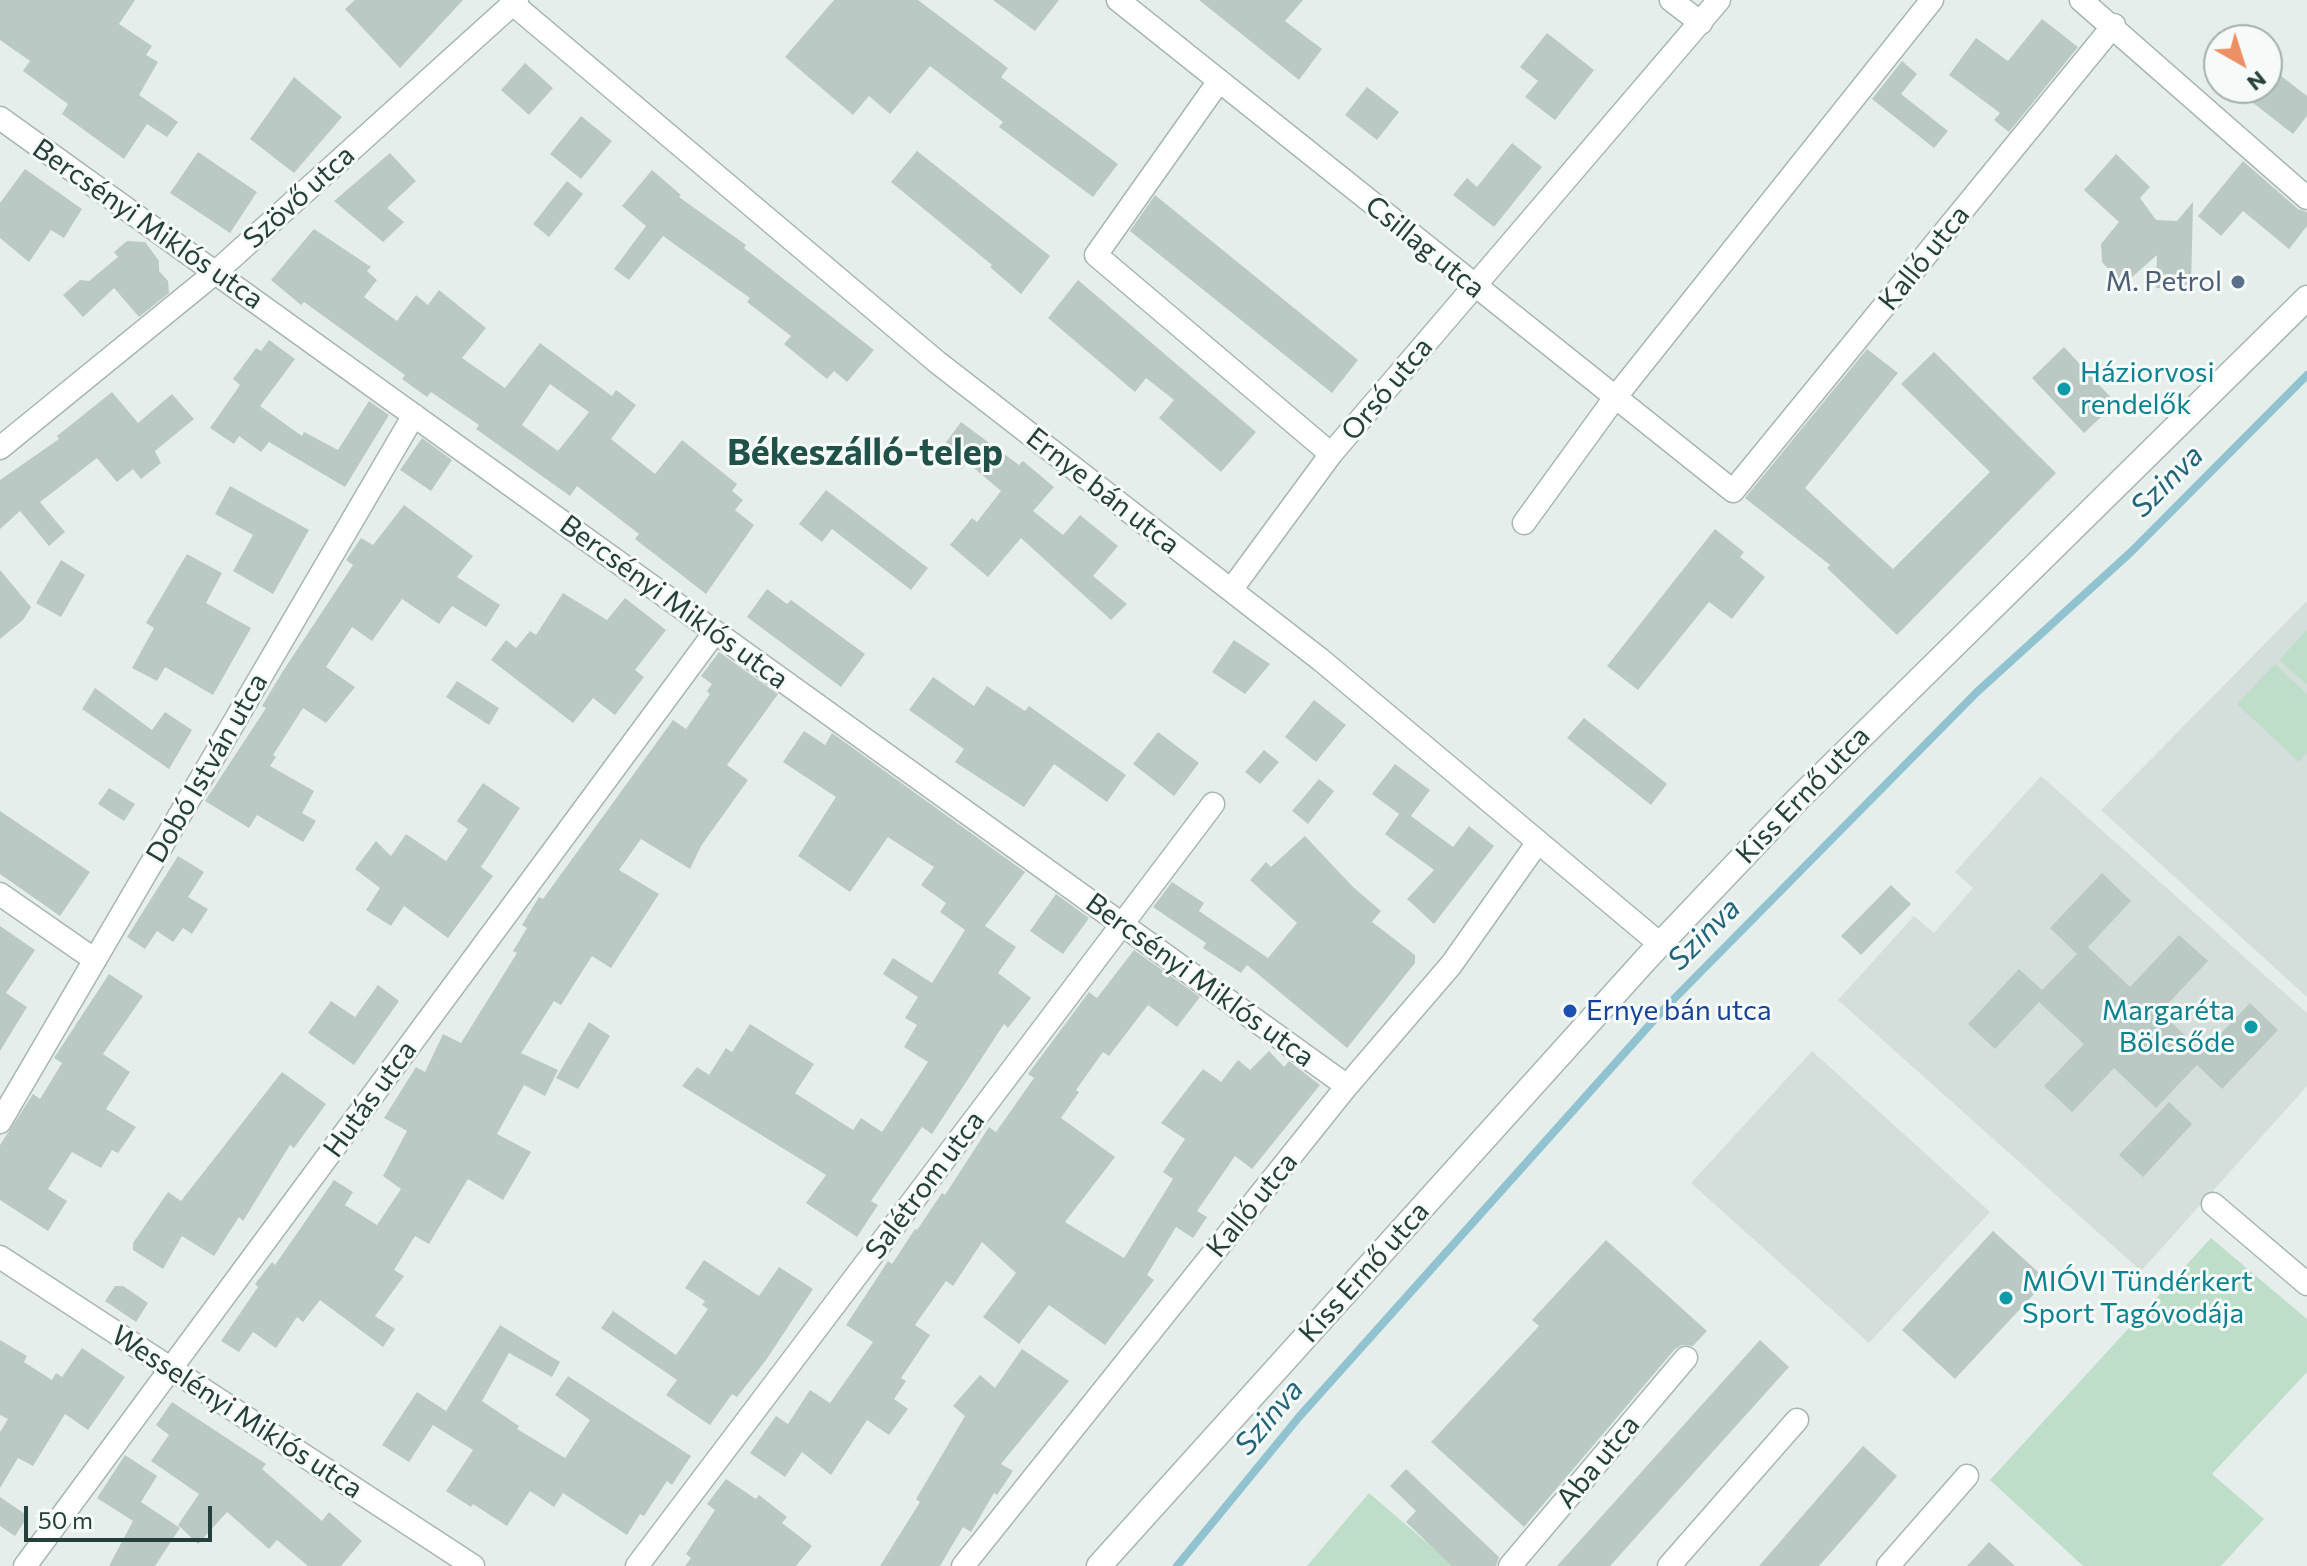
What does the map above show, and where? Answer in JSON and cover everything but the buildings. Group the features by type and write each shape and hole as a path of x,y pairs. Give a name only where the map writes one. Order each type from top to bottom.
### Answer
{"street":[{"name":"Csillag utca","path":"1118,0 1733,491"},
{"path":"1671,0 1701,23"},
{"name":"Orsó utca","path":"1219,81 1096,255 1331,454 1719,0"},
{"path":"1524,523 1614,399 1932,0"},
{"path":"2081,0 2114,25 2307,198"},
{"name":"Szövő utca","path":"0,448 216,272 515,2"},
{"name":"Ernye bán utca","path":"515,2 937,362 1321,660 1660,944"},
{"name":"Kalló utca","path":"1733,491 2114,25"},
{"name":"Bercsényi Miklós utca","path":"0,118 1347,1086"},
{"name":"Kiss Ernő utca","path":"1099,1566 1660,944 1848,748 2307,298"},
{"name":"Dobó István utca","path":"0,1122 414,415"},
{"path":"1231,590 1331,454"},
{"name":"Hutás utca","path":"25,1566 715,632"},
{"name":"Salétrom utca","path":"637,1566 1213,804"},
{"name":"Kalló utca","path":"963,1566 1347,1086 1451,965 1538,842"},
{"path":"0,894 95,960"},
{"path":"2213,1204 2307,1284"},
{"name":"Wesselényi Miklós utca","path":"0,1257 473,1566"},
{"name":"Aba utca","path":"1510,1566 1686,1358"},
{"path":"1669,1566 1797,1420"},
{"path":"1888,1566 1967,1476"}],"shaded area":[{"path":"2307,601 2307,997 2101,810"},
{"path":"2041,776 2307,1013 2307,1086 2141,1271 1838,1000 1914,916 1934,933 1973,888 1955,872"},
{"path":"1812,1051 1990,1212 1869,1343 1691,1183"}],"green space":[{"path":"2307,630 2307,685 2279,660"},
{"path":"2275,664 2307,694 2307,752 2299,762 2237,704"},
{"path":"2211,1238 2307,1319 2307,1372 2212,1474 2264,1519 2221,1566 2083,1566 1990,1480"},
{"path":"1369,1493 1454,1566 1307,1566"}],"waterway":[{"name":"Szinva","path":"1177,1566 1299,1417 1662,1011 1977,692 2131,552 2307,375"}],"place":[{"name":"M. Petrol","path":"2238,282"},
{"name":"Háziorvosi rendelők","path":"2064,389"},
{"name":"Ernye bán utca","path":"1570,1011"},
{"name":"Margaréta Bölcsőde","path":"2251,1027"},
{"name":"MIÓVI Tündérkert Sport Tagóvodája","path":"2006,1298"}],"district":[{"name":"Békeszálló-telep","path":"865,453"}]}
